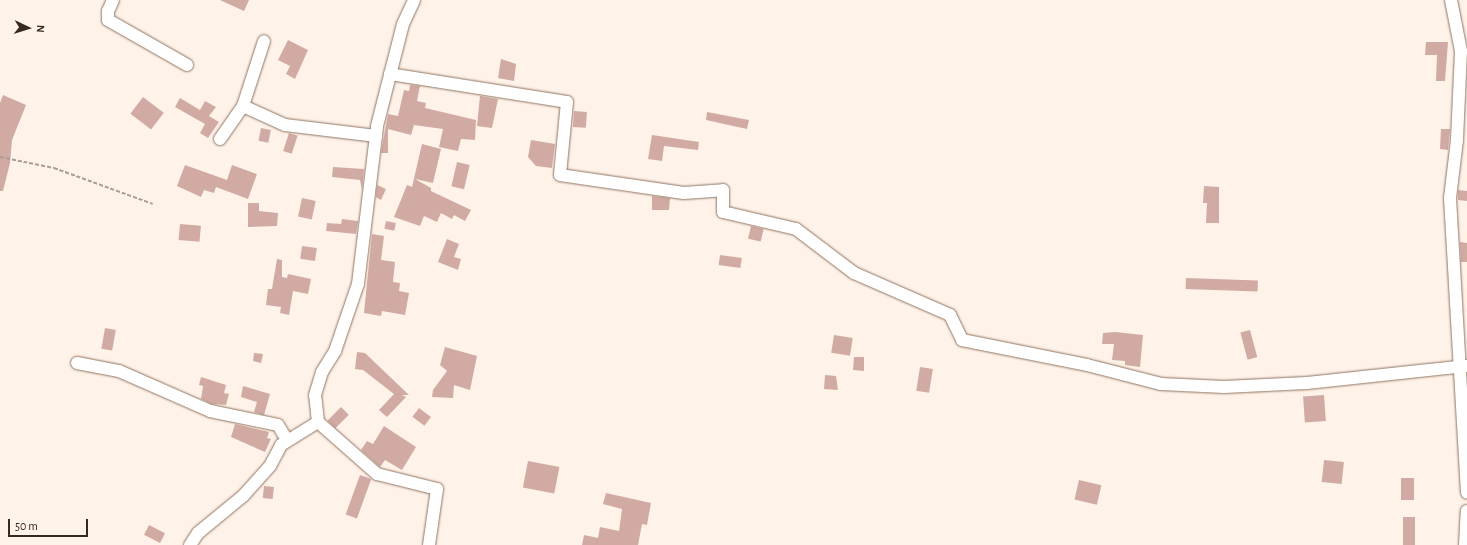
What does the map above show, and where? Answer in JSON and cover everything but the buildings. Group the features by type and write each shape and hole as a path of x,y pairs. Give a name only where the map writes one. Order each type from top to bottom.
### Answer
{"street":[{"path":"113,0 108,11 108,20 187,65"},
{"path":"414,0 403,24 376,136 358,284 335,351 322,372 315,394 318,422 377,474 437,489 429,545"},
{"path":"1451,0 1461,52 1457,140 1450,198 1456,344 1464,367 1460,389 1467,493"},
{"path":"220,139 243,106 264,41"},
{"path":"390,74 567,102 560,175 684,193 723,190 723,212 796,229 854,273 950,315 962,340 1087,365 1161,384 1224,387 1307,383 1464,367"},
{"path":"243,106 285,124 376,136"},
{"path":"77,363 119,371 210,411 278,425 287,440"},
{"path":"190,545 198,533 252,486 270,466 281,444 318,422"},
{"path":"1465,545 1467,511"}],"path":[{"path":"0,157 54,168 153,204"}]}
